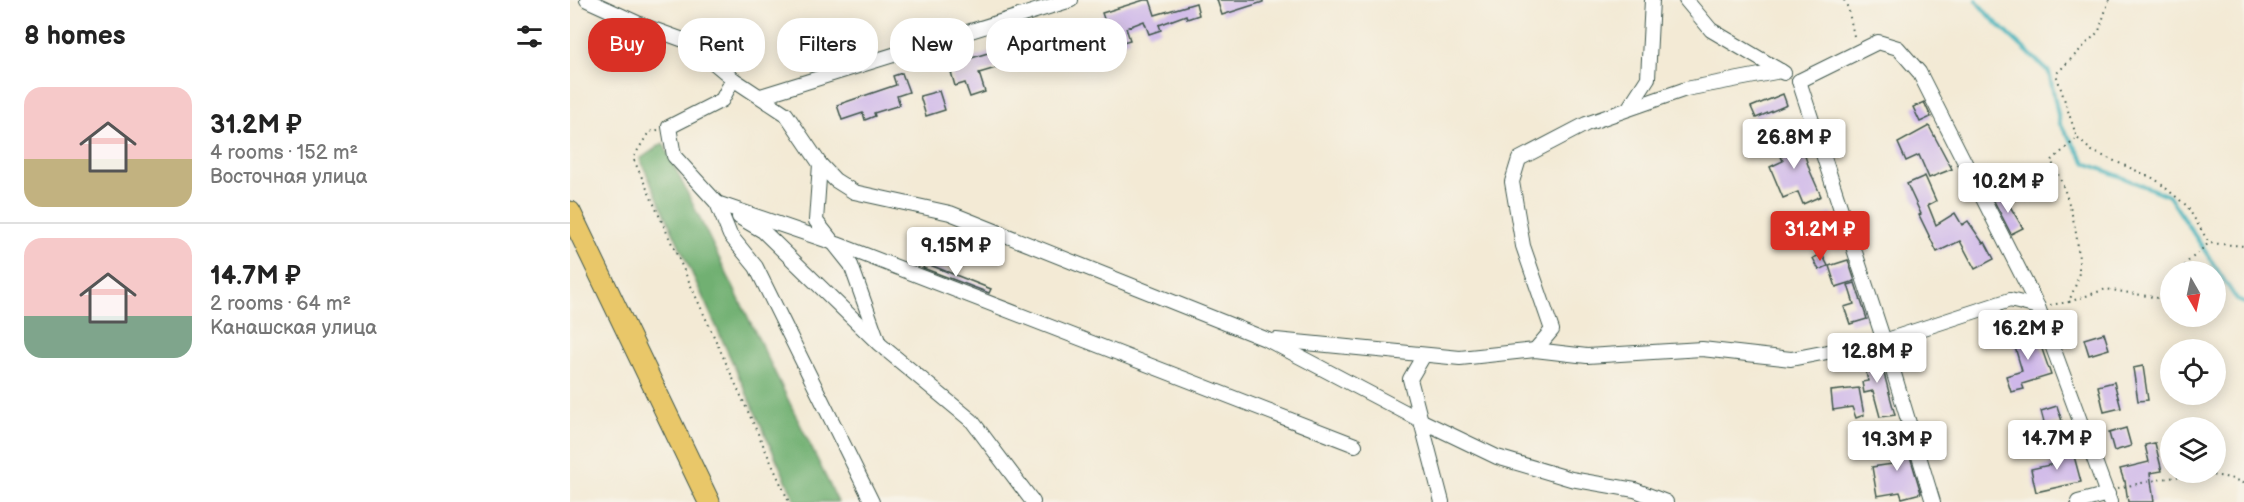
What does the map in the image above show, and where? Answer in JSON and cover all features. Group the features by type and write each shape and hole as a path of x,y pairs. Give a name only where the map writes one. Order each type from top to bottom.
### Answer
{"highway":[{"path":"570,212 709,502"}],"street":[{"path":"587,0 642,25 688,42 733,79 786,114 820,164 835,180 854,192 950,213 1268,340 1422,421 1497,457 1571,479 1635,490 1666,502"},
{"path":"761,96 1071,0"},
{"path":"1628,109 1648,78 1652,0"},
{"path":"1686,0 1711,30 1799,81 1884,341 1933,502"},
{"path":"1799,81 1878,42 1898,48 1919,72 2037,307 2108,495 2078,502"},
{"path":"1536,350 1552,330 1523,246 1512,182 1519,159 1586,124 1686,89 1781,71"},
{"path":"733,79 722,100 669,127 674,156 717,203 763,231 878,343 972,421 1033,502"},
{"path":"820,164 816,221 852,265 878,343"},
{"path":"717,203 837,244 1355,445"},
{"path":"717,203 730,235 756,267 872,502"},
{"path":"1268,340 1460,358 1536,350 1587,356 1702,349 1791,359 1884,341 2010,300 2037,307"},
{"path":"1424,355 1410,379 1442,502"}],"path":[{"path":"1844,0 1854,36 1878,42"},
{"path":"2109,0 2099,31 2056,74 2077,138 2092,151 2155,179 2187,206 2209,243"},
{"path":"669,127 649,132 633,158 789,502"},
{"path":"2069,302 2079,273 2077,242 2062,179 2051,161 2077,138"},
{"path":"2188,261 2209,243 2244,246"},
{"path":"2037,307 2069,302 2106,289 2160,298"},
{"path":"2108,495 2164,478 2214,475 2244,484"}],"green space":[{"path":"663,143 838,502 796,502 640,159"}],"building":[{"path":"1150,0 1155,15 1196,3 1199,15 1187,19 1186,15 1159,25 1161,30 1149,34 1144,21 1127,28 1127,18 1104,18 1102,13"},
{"path":"1217,0 1263,0 1263,2 1222,15"},
{"path":"986,54 986,71 979,73 985,92 970,97 965,83 955,86 951,72 974,72 974,57"},
{"path":"902,73 909,92 897,96 900,105 874,113 875,116 865,120 863,113 842,120 837,105 896,85 893,76"},
{"path":"939,91 945,110 926,116 920,96"},
{"path":"1783,94 1787,105 1756,118 1751,107"},
{"path":"1924,102 1931,117 1920,122 1913,107"},
{"path":"1929,126 1952,169 1929,178 1919,155 1906,161 1898,143"},
{"path":"1786,130 1792,144 1800,141 1821,196 1803,204 1798,192 1783,198 1770,167 1783,161 1772,136"},
{"path":"1925,176 1936,201 1928,205 1936,225 1955,213 1962,225 1968,221 1983,243 1985,242 1994,259 1975,269 1960,241 1937,252 1907,184"},
{"path":"2002,193 2023,228 2011,234 1993,199"},
{"path":"1831,213 1840,235 1820,243 1811,221"},
{"path":"1822,254 1828,266 1819,270 1813,258"},
{"path":"1848,260 1855,281 1836,287 1829,266"},
{"path":"925,263 991,289 989,293 923,268"},
{"path":"1855,283 1867,319 1850,324 1844,307 1854,304 1848,285"},
{"path":"2002,312 2008,342 1996,344 1991,316"},
{"path":"2035,329 2051,375 2022,384 2024,389 2011,392 2006,376 2022,371 2012,337"},
{"path":"2104,333 2109,349 2089,355 2084,339"},
{"path":"1878,351 1895,415 1880,417 1873,391 1864,393 1862,382 1868,381 1862,354"},
{"path":"2143,366 2148,400 2138,401 2133,368"},
{"path":"2114,382 2121,408 2104,412 2098,386"},
{"path":"1859,388 1864,415 1856,418 1852,407 1833,410 1831,391"},
{"path":"2057,406 2062,421 2045,426 2041,411"},
{"path":"2126,428 2131,446 2114,451 2109,433"},
{"path":"1868,435 1872,455 1863,457 1859,437"},
{"path":"1904,436 1921,493 1902,498 1900,492 1877,496 1872,467 1893,464 1887,441"},
{"path":"2155,443 2160,463 2160,471 2150,473 2154,502 2128,502 2125,481 2120,469 2149,462 2145,445"},
{"path":"2071,445 2081,482 2036,492 2031,469 2054,464 2050,451"}],"waterway":[{"path":"1976,0 1988,15 2049,72 2060,124 2086,163 2169,196 2237,300 2244,303"}]}
